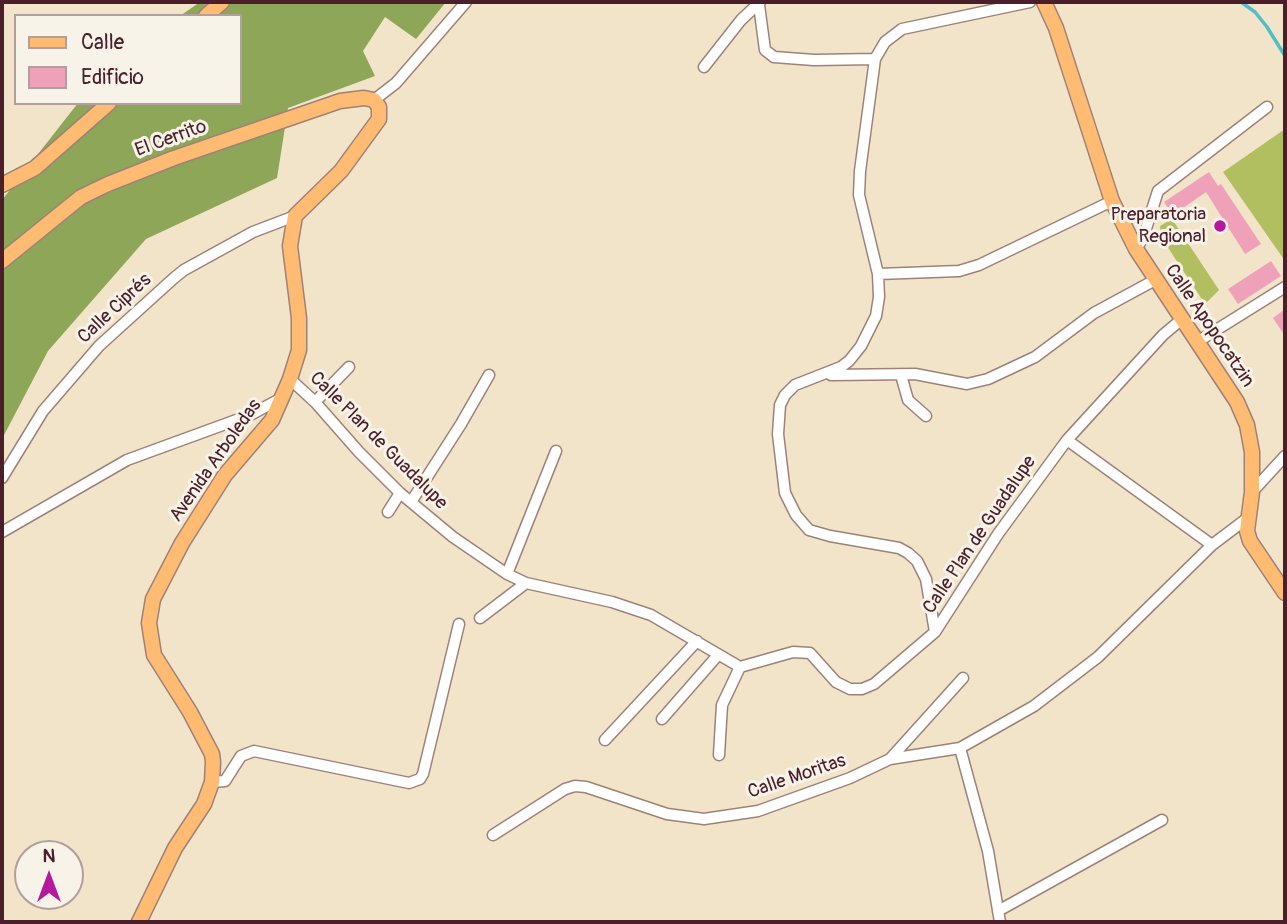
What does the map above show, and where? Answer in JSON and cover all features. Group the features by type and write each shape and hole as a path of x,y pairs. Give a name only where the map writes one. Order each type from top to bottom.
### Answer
{"main road":[{"path":"208,14 222,2"},
{"name":"Calle Apopocatzin","path":"1044,2 1056,28 1112,201 1155,280 1237,402 1247,425 1252,453 1252,492 1247,531 1250,541 1285,593"},
{"name":"El Cerrito","path":"2,261 81,197 108,184 174,158 340,102 364,98 374,100"},
{"path":"295,216 341,171 379,120 379,107 374,100"},
{"path":"2,185 35,168 107,105"},
{"name":"Avenida Arboledas","path":"139,922 176,848 204,804 212,782 212,754 190,712 154,655 149,623 153,599 209,499 225,475 272,420 290,379 297,358 299,337 290,246 295,216"}],"street":[{"path":"374,100 396,83 466,2"},
{"path":"935,632 929,589 917,561 900,548 809,530 796,515 785,493 778,433 779,405 795,385 841,367 861,346 876,316 878,274 859,195 875,59 885,42 902,29 1030,2"},
{"path":"760,3 765,51 774,57 814,60 875,59"},
{"path":"704,67 741,20 760,3"},
{"path":"1136,248 1143,238 1158,191 1267,107"},
{"path":"878,274 959,271 979,265 1112,201"},
{"name":"Calle Ciprés","path":"2,478 43,411 99,346 156,295 184,270 253,232 295,216"},
{"path":"822,375 923,374 967,384 988,379 1035,358 1094,313 1155,280"},
{"path":"1197,342 1285,287"},
{"name":"Calle Plan de Guadalupe","path":"290,379 400,493 453,537 507,574 526,583 612,602 651,615 740,667 802,651 810,653 843,686 862,689 874,684 935,632 999,534 1067,440 1163,335 1182,319"},
{"path":"315,402 349,367"},
{"path":"411,502 489,375"},
{"path":"901,375 908,400 926,416"},
{"path":"2,532 127,460 250,415 282,398"},
{"path":"1067,440 1212,545"},
{"path":"507,574 556,451"},
{"path":"1252,492 1285,456"},
{"path":"388,512 400,493"},
{"path":"1162,820 999,917 988,851 960,748 1034,706 1098,657 1212,545 1249,517"},
{"path":"480,618 526,583"},
{"path":"212,782 225,781 242,757 254,751 409,783 420,779 424,774 459,624"},
{"path":"605,740 697,641"},
{"path":"662,719 718,655"},
{"path":"719,755 722,705 740,667"},
{"path":"890,759 962,678"},
{"name":"Calle Moritas","path":"493,835 565,789 575,786 586,787 667,814 704,819 758,811 850,778 890,759 960,748"}],"green space":[{"path":"200,2 446,2 416,39 385,17 363,51 375,76 288,108 277,178 146,239 48,351 2,439 2,200 76,105 242,105 242,14 183,14"},
{"path":"1285,129 1285,261 1223,172"},
{"path":"1172,219 1219,290 1205,304 1161,237 1160,226"}],"building":[{"path":"1209,172 1218,186 1221,184 1261,244 1245,254 1206,192 1173,215 1164,202"},
{"path":"1271,261 1281,276 1238,304 1228,289"},
{"path":"1285,309 1285,336 1273,318"}],"waterway":[{"path":"1241,2 1255,12 1285,56"}],"place":[{"name":"Preparatoria Regional","path":"1220,226"}]}
